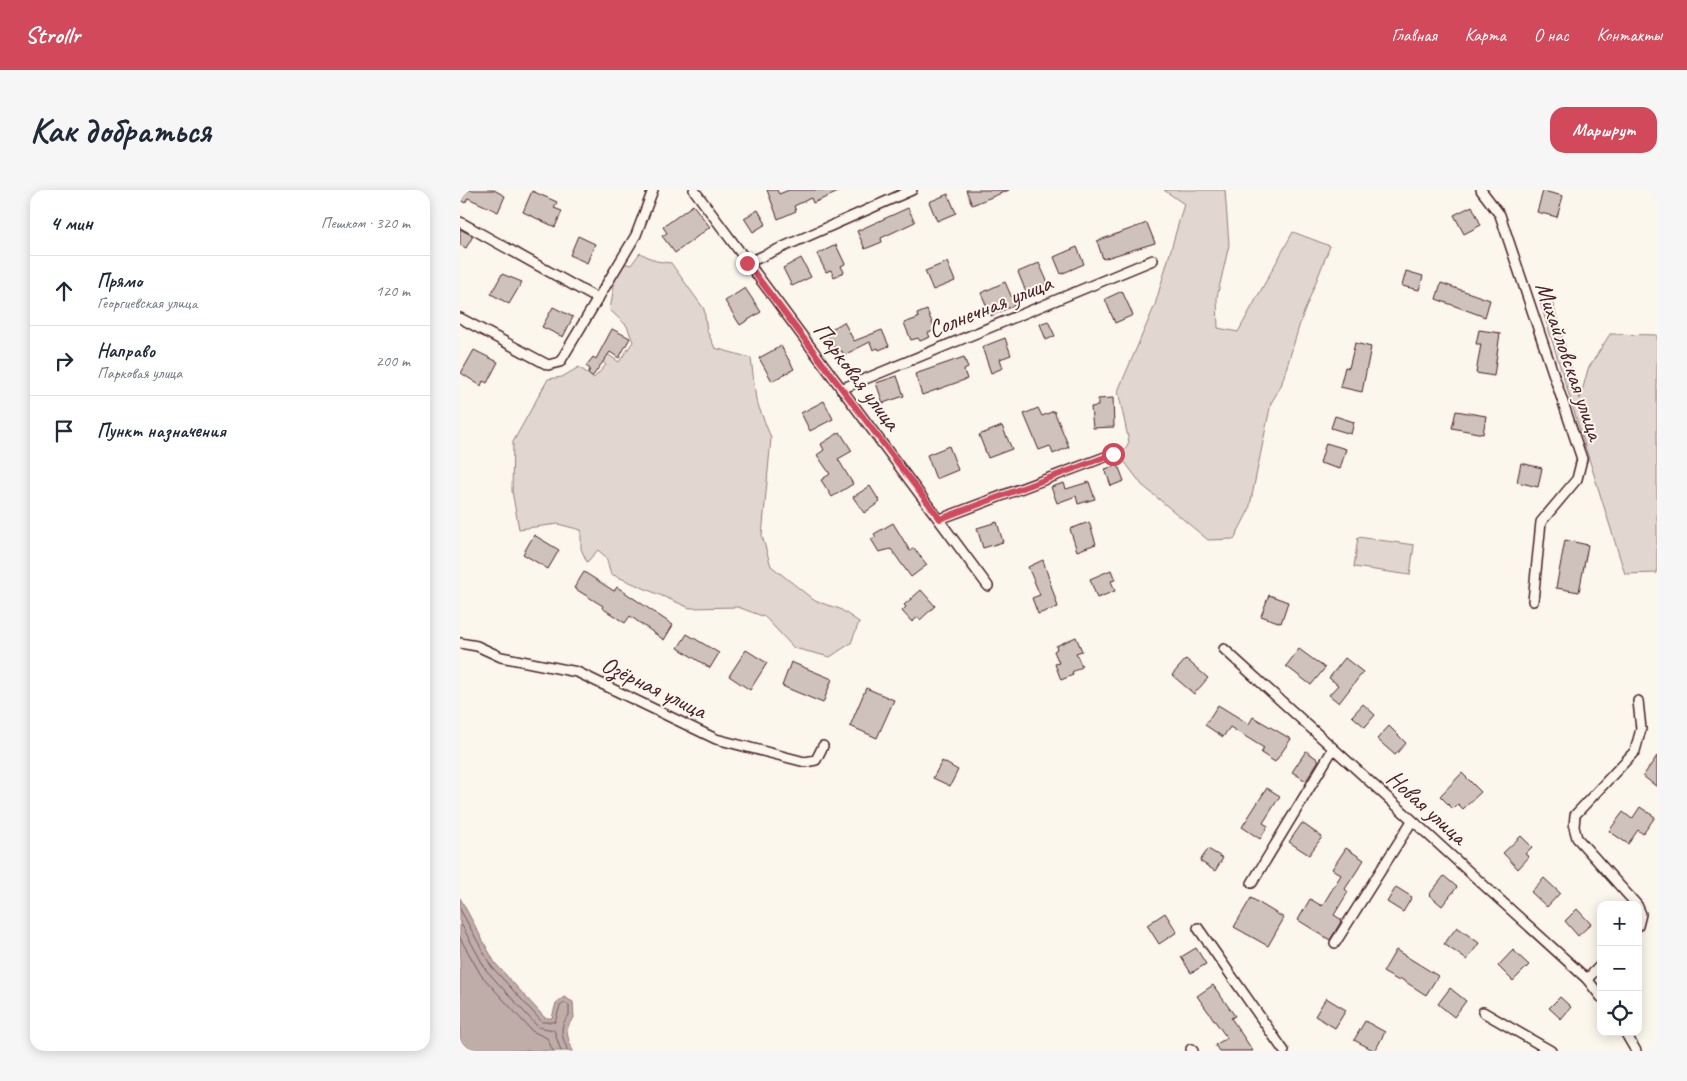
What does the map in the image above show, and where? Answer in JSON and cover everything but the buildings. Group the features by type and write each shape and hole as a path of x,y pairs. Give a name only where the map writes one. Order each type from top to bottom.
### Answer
{"street":[{"path":"460,318 548,365 560,362 636,235 653,190"},
{"name":"Парковая улица","path":"694,190 988,586"},
{"path":"747,263 912,190"},
{"name":"Михайловская улица","path":"1481,190 1500,215 1582,459 1577,479 1541,522 1533,600"},
{"path":"460,222 598,299"},
{"name":"Солнечная улица","path":"841,389 1153,260"},
{"path":"940,519 1113,454"},
{"name":"Озёрная улица","path":"460,643 477,646 501,657 576,672 716,739 805,762 816,760 823,746"},
{"name":"Новая улица","path":"1224,649 1587,979 1597,992"},
{"path":"1634,901 1577,838 1574,826 1575,815 1635,751 1641,729 1638,700"},
{"path":"1252,883 1333,749"},
{"path":"1335,943 1412,821"},
{"path":"1198,928 1284,1051"},
{"path":"1587,979 1597,969"},
{"path":"1483,1012 1551,1051"},
{"path":"1627,1036 1636,1051"}],"shaded area":[{"path":"1164,190 1225,190 1229,245 1217,297 1218,328 1238,332 1293,232 1330,246 1301,320 1281,386 1271,403 1249,510 1234,539 1208,540 1142,485 1121,457 1129,442 1118,391 1155,305 1184,204"},
{"path":"640,253 656,261 671,263 704,309 707,331 715,348 751,358 756,400 771,438 762,536 771,566 815,601 840,609 859,622 851,643 830,657 794,648 765,617 738,607 690,608 611,574 606,557 598,550 587,562 581,549 581,530 558,524 519,529 512,491 513,442 548,379 562,377 579,367 594,378 606,365 600,359 604,352 619,362 633,342 627,326 610,310 615,279 623,263 631,265"},
{"path":"1550,294 1580,399 1588,369 1610,334 1657,335 1657,573 1625,574 1539,299"},
{"path":"1358,537 1414,545 1410,575 1354,567"}],"water":[{"path":"460,898 495,963 545,1018 552,1018 556,1003 564,997 573,1002 574,1018 569,1026 568,1034 573,1051 460,1051"}],"route":[{"path":"747,263 940,519 1113,454"}]}
